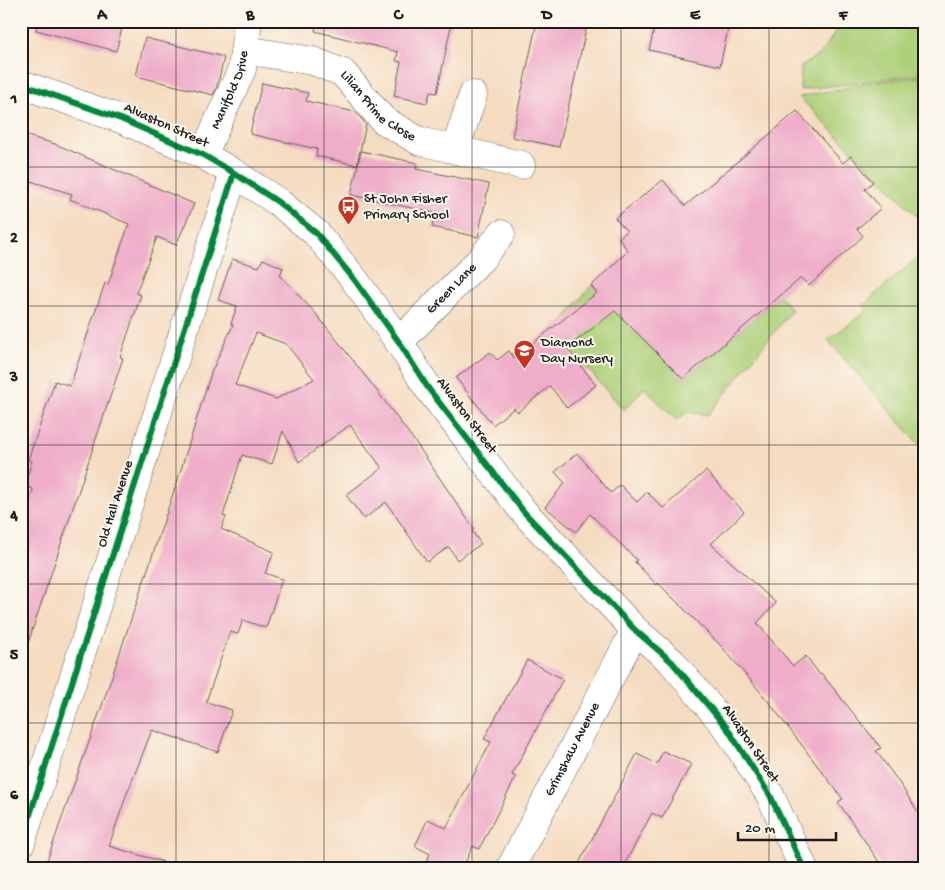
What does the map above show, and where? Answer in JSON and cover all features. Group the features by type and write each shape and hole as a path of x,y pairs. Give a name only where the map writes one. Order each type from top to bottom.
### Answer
{"street":[{"name":"Manifold Drive","path":"203,155 242,69 248,21"},
{"name":"Lilian Prime Close","path":"245,50 313,62 343,73 383,120 419,141 521,166"},
{"name":"Alvaston Street","path":"21,84 121,119 203,155 278,202 316,233 354,279 400,342 428,388 524,512 636,630 672,662 727,728 770,795 804,869"},
{"path":"455,150 473,95"},
{"name":"Old Hall Avenue","path":"21,843 234,173"},
{"name":"Green Lane","path":"400,342 481,258 501,234"},
{"name":"Grimshaw Avenue","path":"510,869 636,630"}],"green space":[{"path":"843,21 924,21 924,74 800,90 801,67 821,53"},
{"path":"924,76 924,223 799,97 864,84"},
{"path":"924,252 924,450 828,340 868,310 863,305"},
{"path":"591,286 683,379 780,296 792,310 708,415 688,412 676,420 644,388 624,410 570,349 584,338 565,318"}],"building":[{"path":"37,21 124,21 116,51 36,30"},
{"path":"316,21 452,21 437,93 430,92 427,103 394,96 401,62 396,61 398,52 315,31"},
{"path":"537,21 588,21 559,147 512,137"},
{"path":"656,21 715,21 714,26 728,29 720,66 649,50"},
{"path":"145,38 224,57 217,87 213,95 136,76"},
{"path":"262,83 308,93 306,101 355,112 366,124 357,165 316,156 317,149 250,134"},
{"path":"797,111 843,163 851,156 873,182 865,189 881,208 857,229 863,236 809,286 801,278 683,379 615,311 567,348 596,385 567,408 550,386 518,412 514,408 493,425 456,378 490,352 497,360 509,351 514,358 597,293 591,286 628,251 619,238 627,231 615,218 663,180 685,206"},
{"path":"21,134 55,144 194,204 176,245 157,237 136,293 141,295 120,357 123,358 26,649 21,648 21,529 33,489 24,486 32,461 28,460 55,381 70,386 105,283 108,284 129,224 70,199 72,194 21,178"},
{"path":"361,151 417,163 416,169 489,184 478,237 432,227 435,213 351,195"},
{"path":"232,259 259,267 263,259 283,268 280,275 317,315 416,443 474,529 472,531 481,544 457,560 449,547 427,562 386,502 364,519 346,495 382,468 350,425 299,462 283,431 272,464 242,455 223,516 226,517 221,529 274,552 265,573 284,580 281,582 266,628 243,620 238,634 230,632 206,702 232,710 218,752 152,730 109,846 163,862 162,869 44,869 105,697 178,479 211,373 233,325 231,324 237,306 218,300","holes":["256,333 286,344 314,379 276,399 235,385"]},
{"path":"577,453 611,493 620,485 637,502 647,492 663,508 706,471 744,512 711,544 776,603 757,623 793,666 806,656 881,748 876,751 924,821 924,869 884,869 838,802 843,799 768,701 723,648 658,583 657,585 635,562 637,560 590,514 576,532 545,507 565,483 555,472"},
{"path":"527,660 563,679 512,775 516,777 479,849 473,846 462,869 422,869 430,854 415,846 428,819 446,828 491,742 484,739"},
{"path":"663,751 691,764 662,818 652,813 622,869 576,869 637,754 657,764"}],"cycle path":[{"path":"21,84 121,119 203,155 278,202 316,233 354,279 399,342 428,388 524,512 635,630 672,662 727,728 770,795 804,869"},
{"path":"21,843 234,173"}],"place":[{"name":"St John Fisher Primary School","path":"348,226"},
{"name":"Diamond Day Nursery","path":"525,370"}]}
